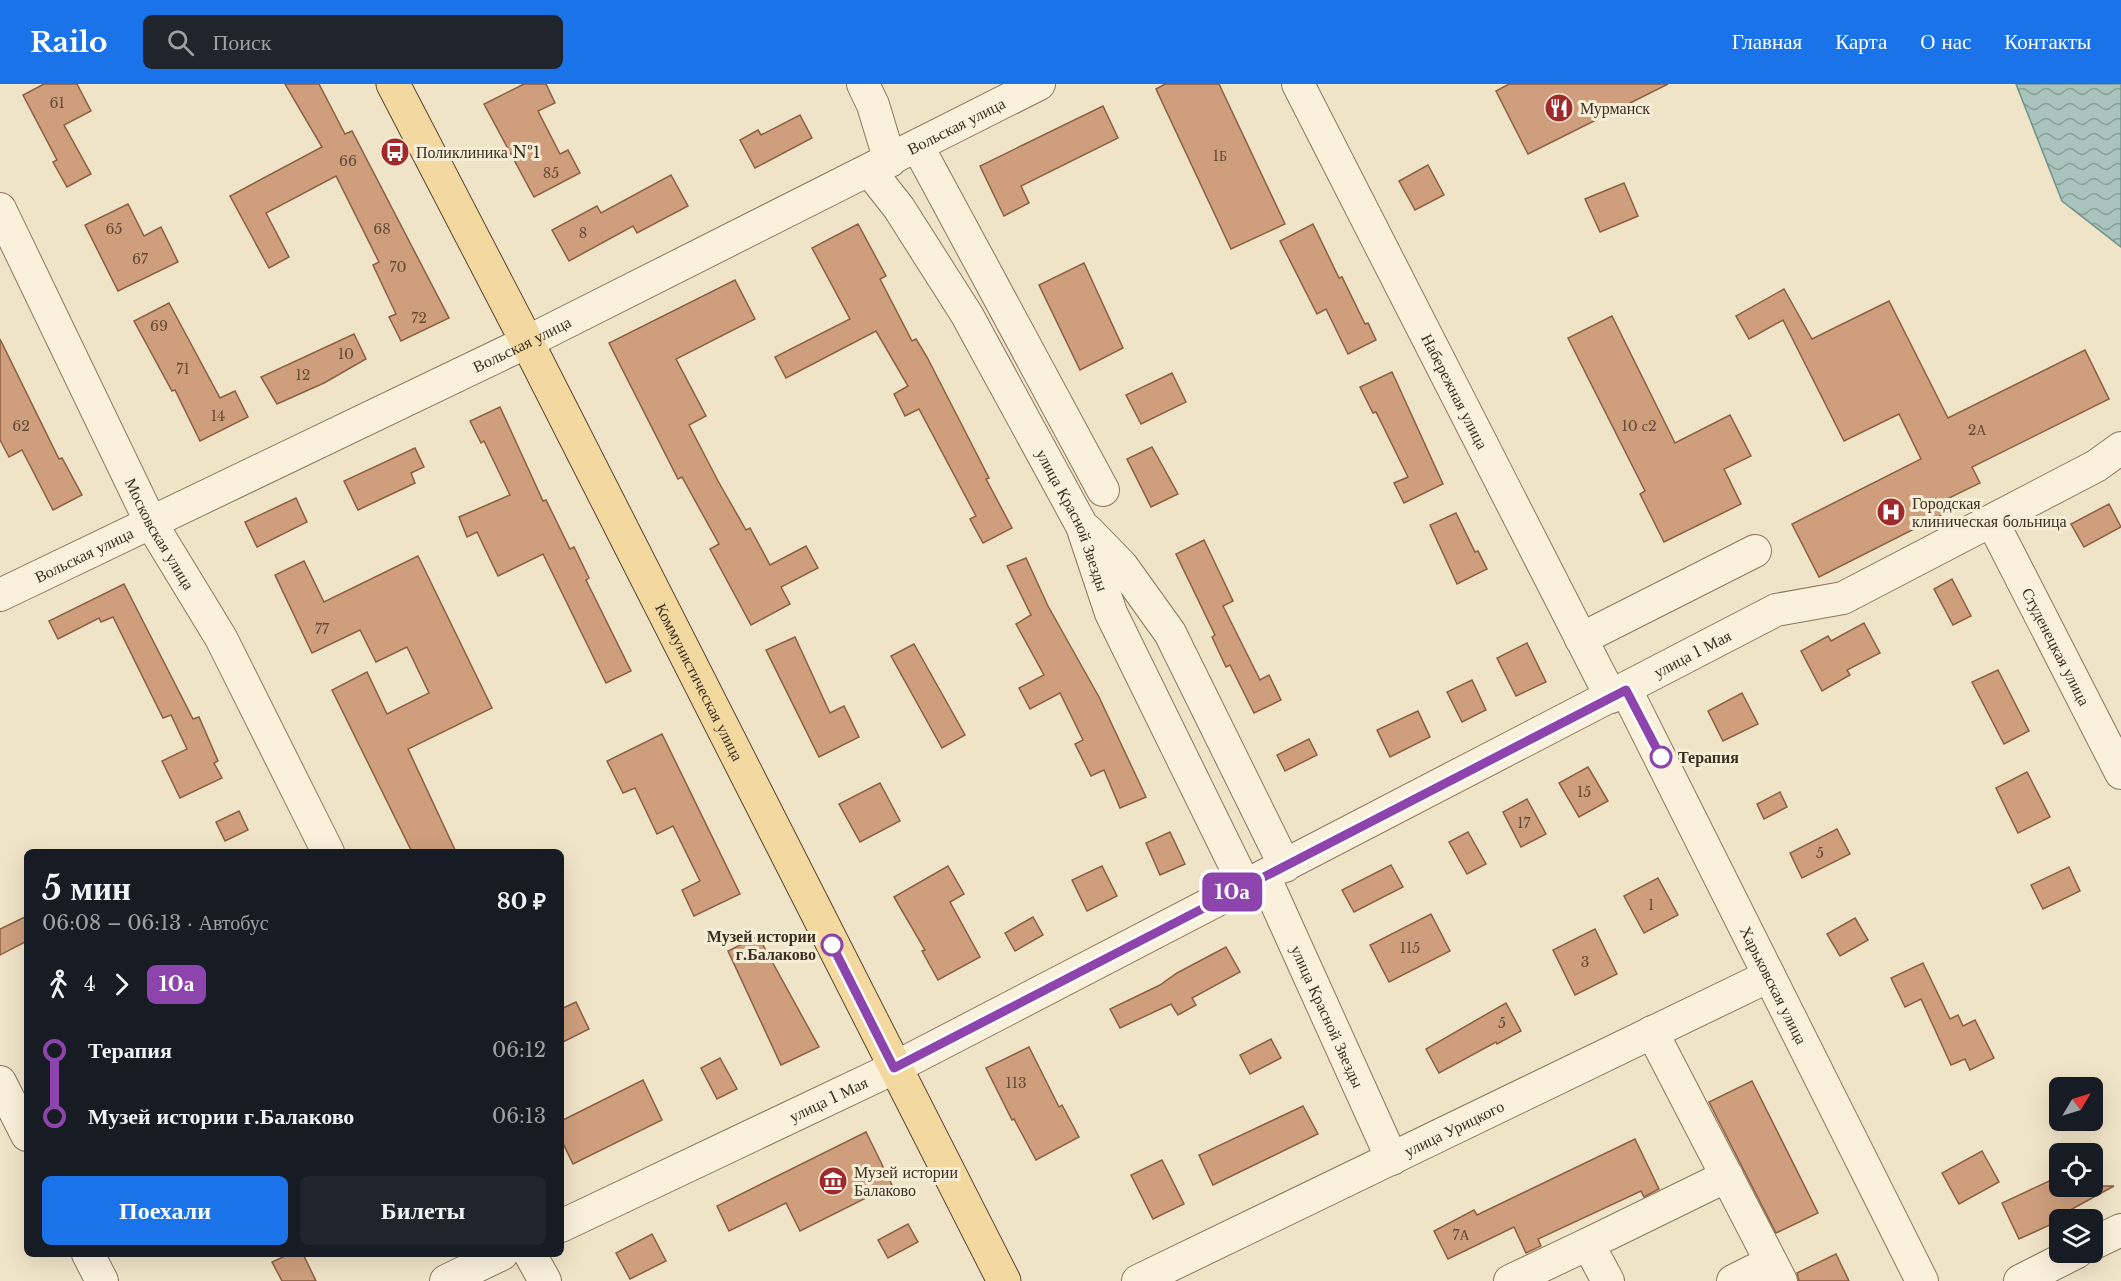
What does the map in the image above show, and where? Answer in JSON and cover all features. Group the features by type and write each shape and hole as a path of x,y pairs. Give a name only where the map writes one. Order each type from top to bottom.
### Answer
{"main road":[{"name":"Коммунистическая улица","path":"393,84 527,342 1004,1281"}],"street":[{"name":"улица Красной Звезды","path":"863,84 873,105 880,166 899,208 967,315 1082,526 1111,613 1265,876 1392,1159"},
{"name":"Вольская улица","path":"0,595 527,342 918,147 1039,84"},
{"name":"Набережная улица","path":"1298,84 1581,639 1619,694"},
{"path":"918,147 1103,490"},
{"name":"Московская улица","path":"0,209 151,523 221,638 326,849"},
{"name":"улица 1 Мая","path":"564,1225 894,1068 1619,694 1776,610 1843,598 2096,466 2121,448"},
{"name":"Студенецкая улица","path":"1992,521 2121,773"},
{"path":"1082,526 1122,566 1170,633 1265,876"},
{"path":"1581,639 1755,551"},
{"name":"Харьковская улица","path":"1619,694 1769,976 1922,1281"},
{"name":"улица Урицкого","path":"1138,1281 1769,976"},
{"path":"1652,1032 1776,1271 1733,1281"},
{"path":"0,1082 24,1129"},
{"path":"1510,1281 1727,1176"},
{"path":"2103,1239 2121,1230"},
{"path":"1588,1244 1608,1281"},
{"path":"90,1257 102,1281"},
{"path":"446,1281 496,1257"},
{"path":"532,1257 546,1281"},
{"path":"2020,1281 2055,1263"}],"water":[{"path":"2016,84 2121,84 2121,247 2062,201"}],"building":[{"path":"44,84 77,84 91,111 64,125 91,174 67,187 53,162 57,160 23,95"},
{"path":"285,84 319,84 345,134 352,131 449,318 401,341 389,317 396,314 373,265 379,262 336,176 266,213 289,257 269,268 230,196 322,147"},
{"path":"524,84 546,84 555,103 538,111 560,154 568,150 580,173 534,197 484,104"},
{"path":"1165,84 1219,84 1285,224 1231,249 1156,89"},
{"path":"1509,84 1668,84 1528,154 1496,91"},
{"path":"1103,106 1118,138 1021,186 1029,203 1004,216 980,166"},
{"path":"800,115 812,138 755,168 740,140 758,130 761,135"},
{"path":"1428,165 1444,195 1415,210 1399,181"},
{"path":"671,175 688,206 637,233 633,226 569,261 552,230 597,206 601,213"},
{"path":"1624,183 1638,216 1600,232 1585,199"},
{"path":"128,204 144,236 161,227 178,262 118,291 85,225"},
{"path":"858,224 886,276 880,279 912,341 916,339 927,357 1012,528 983,543 970,519 976,516 919,409 905,416 894,394 908,386 876,331 786,378 775,357 850,319 812,248"},
{"path":"1313,224 1339,278 1342,277 1365,324 1368,323 1376,340 1348,354 1326,309 1317,314 1280,241"},
{"path":"1084,263 1123,348 1080,370 1039,285"},
{"path":"735,280 755,319 676,359 706,416 689,425 746,530 750,528 770,565 806,546 818,568 781,587 790,604 751,625 710,549 719,544 682,477 678,479 609,343"},
{"path":"1784,289 1812,339 1889,301 1948,418 2085,350 2109,399 1972,467 1980,483 1949,498 1954,509 1819,577 1792,524 1921,459 1899,414 1844,441 1783,320 1749,339 1736,316"},
{"path":"169,303 220,398 235,391 248,417 200,441 175,390 172,391 134,321"},
{"path":"1612,316 1675,443 1730,415 1751,456 1724,469 1741,504 1664,542 1640,494 1645,491 1568,338"},
{"path":"354,334 366,359 324,383 277,404 261,377"},
{"path":"0,339 59,459 62,458 82,495 53,510 22,450 9,457 0,440"},
{"path":"1392,372 1443,484 1404,503 1394,483 1408,477 1376,412 1373,413 1360,387"},
{"path":"1172,373 1186,402 1141,424 1126,395"},
{"path":"500,407 543,501 546,500 570,549 574,547 589,578 586,580 631,671 606,683 543,554 498,576 477,532 467,537 459,517 510,495 484,441 481,443 470,421"},
{"path":"1152,447 1178,494 1151,507 1127,459"},
{"path":"415,448 424,467 411,473 415,483 358,510 344,481"},
{"path":"296,498 307,522 257,547 245,522"},
{"path":"2109,504 2121,527 2084,547 2071,524"},
{"path":"1456,513 1475,552 1478,551 1487,569 1457,584 1430,525"},
{"path":"1204,540 1233,601 1223,606 1260,680 1269,675 1281,700 1254,713 1230,665 1226,667 1212,637 1215,635 1176,554"},
{"path":"418,556 492,708 408,749 455,849 411,849 332,690 367,672 387,714 429,693 407,647 376,662 360,630 312,653 275,575 304,561 324,602"},
{"path":"1026,558 1048,606 1099,697 1146,797 1120,808 1104,770 1091,776 1075,744 1083,740 1060,693 1030,709 1019,688 1044,675 1016,624 1031,615 1007,566"},
{"path":"1952,579 1971,616 1953,625 1934,589"},
{"path":"124,584 193,719 199,717 218,761 214,763 222,778 180,798 162,761 187,749 171,715 163,718 113,617 101,622 99,618 58,639 49,621"},
{"path":"1864,623 1880,653 1847,670 1850,675 1822,691 1801,651 1828,636 1831,641"},
{"path":"795,637 830,713 844,706 859,737 819,757 766,650"},
{"path":"1527,643 1546,682 1516,696 1497,658"},
{"path":"914,644 965,735 942,748 891,656"},
{"path":"1998,670 2029,731 2004,744 1972,682"},
{"path":"1472,680 1486,710 1462,722 1447,692"},
{"path":"1742,693 1758,724 1723,741 1708,711"},
{"path":"1418,711 1430,737 1390,757 1377,730"},
{"path":"662,734 740,894 694,916 682,890 700,881 673,826 657,834 635,788 623,793 607,761"},
{"path":"1309,739 1317,755 1285,771 1277,755"},
{"path":"1588,767 1608,801 1579,817 1559,783"},
{"path":"2027,772 2050,817 2018,833 1996,788"},
{"path":"880,783 900,821 860,842 839,804"},
{"path":"1780,792 1787,807 1764,819 1757,804"},
{"path":"1527,799 1546,834 1521,847 1503,812"},
{"path":"239,811 248,830 225,841 216,822"},
{"path":"1837,829 1850,854 1802,878 1790,853"},
{"path":"1170,832 1185,864 1160,875 1146,843"},
{"path":"1468,832 1486,864 1467,874 1449,842"},
{"path":"1391,865 1403,887 1354,912 1342,890"},
{"path":"948,866 964,894 950,902 980,957 938,980 922,951 925,950 894,897"},
{"path":"1102,866 1117,896 1087,911 1072,880"},
{"path":"2069,867 2080,891 2043,909 2031,885"},
{"path":"1658,878 1678,915 1644,933 1624,896"},
{"path":"1431,914 1450,951 1389,982 1370,945"},
{"path":"24,917 24,943 0,955 0,929"},
{"path":"1033,917 1043,935 1015,951 1005,933"},
{"path":"1855,918 1868,940 1840,956 1827,934"},
{"path":"1595,929 1617,974 1575,995 1553,950"},
{"path":"758,936 819,1047 781,1065 728,951"},
{"path":"1226,947 1240,972 1192,998 1196,1005 1178,1015 1171,1004 1120,1028 1110,1009 1160,985 1177,973"},
{"path":"1923,963 1950,1019 1958,1015 1963,1026 1975,1020 1994,1058 1970,1070 1965,1059 1951,1065 1921,999 1905,1007 1891,978"},
{"path":"576,1002 589,1029 564,1042 564,1008"},
{"path":"1506,1003 1521,1031 1439,1073 1426,1049"},
{"path":"1271,1039 1281,1058 1250,1074 1240,1055"},
{"path":"1029,1047 1059,1107 1062,1105 1079,1137 1036,1160 1014,1119 1012,1120 986,1068"},
{"path":"720,1058 737,1089 717,1099 701,1068"},
{"path":"643,1080 662,1120 573,1164 564,1145 564,1120"},
{"path":"1752,1081 1818,1213 1776,1233 1709,1102"},
{"path":"1303,1106 1318,1134 1213,1185 1199,1155"},
{"name":"Музей истории Балаково","path":"866,1132 892,1185 800,1231 786,1203 729,1231 717,1206"},
{"path":"1635,1139 1659,1189 1644,1197 1641,1191 1538,1239 1541,1246 1526,1253 1514,1227 1448,1259 1434,1231 1474,1210 1477,1215"},
{"path":"1982,1151 1999,1182 1959,1204 1942,1173"},
{"path":"1162,1160 1184,1204 1153,1219 1131,1175"},
{"path":"2049,1181 2049,1197 2094,1197 2072,1209 2049,1209 2049,1225 2019,1239 2002,1203"},
{"path":"2103,1186 2114,1186 2103,1192"},
{"path":"908,1224 918,1242 888,1258 878,1240"},
{"path":"652,1234 666,1261 630,1279 616,1253"},
{"path":"1836,1254 1849,1281 1799,1281 1797,1273"},
{"path":"283,1257 304,1257 316,1281 282,1281 272,1262"}],"bus line":[{"name":"10а","path":"832,945 894,1068 1626,690 1661,757"}],"place":[{"name":"Мурманск","path":"1559,108"},
{"name":"Поликлиника №1","path":"395,152"},
{"name":"Городская клиническая больница","path":"1891,512"},
{"name":"Терапия","path":"1661,757"},
{"name":"Музей истории г.Балаково","path":"832,945"},
{"name":"Музей истории Балаково","path":"833,1181"}]}
